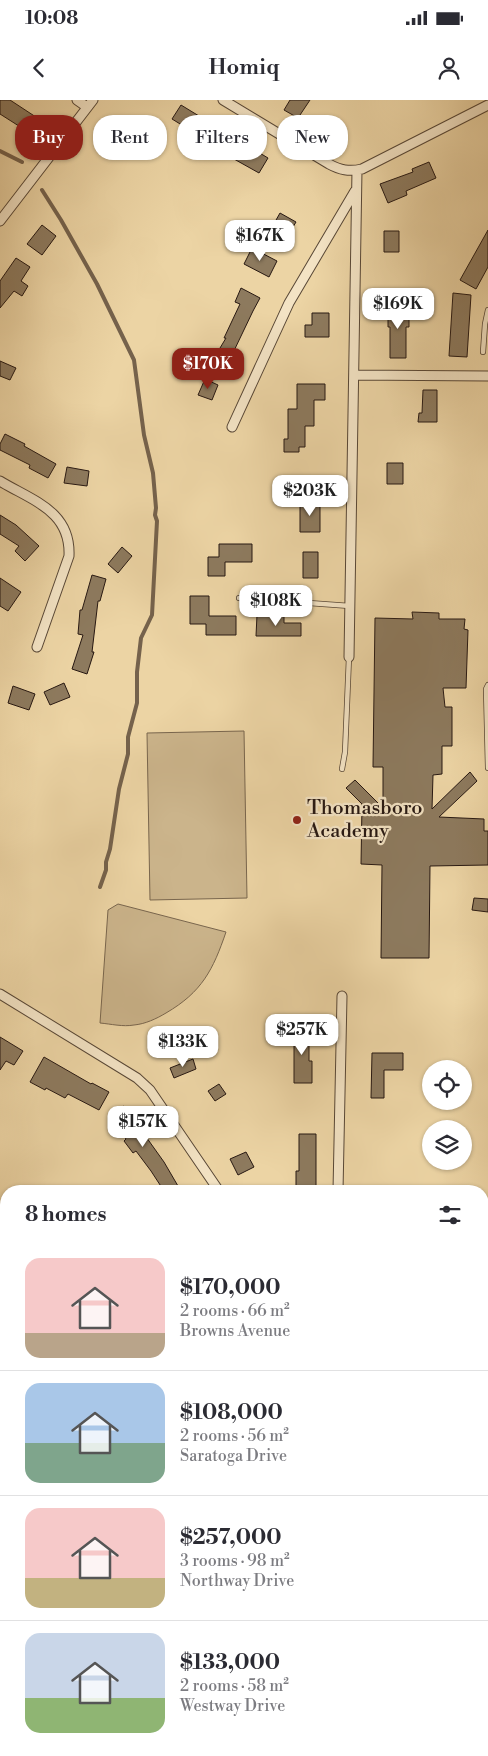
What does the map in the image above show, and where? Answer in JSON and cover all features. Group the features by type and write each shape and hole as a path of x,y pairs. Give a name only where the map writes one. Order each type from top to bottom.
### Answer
{"street":[{"path":"0,221 90,104 77,100"},
{"path":"223,100 340,170 357,170 488,105"},
{"path":"349,657 357,170"},
{"path":"232,428 289,303 357,189"},
{"path":"354,376 488,376"},
{"path":"0,481 52,512 60,521 70,544 69,556 37,647"},
{"path":"0,994 137,1078 150,1090 215,1185"},
{"path":"338,1185 342,996"}],"lane":[{"path":"483,352 488,310"},
{"path":"239,598 350,606"},
{"path":"342,769 345,752 349,657"},
{"path":"488,685 486,689 488,768"}],"shaded area":[{"path":"244,731 247,898 150,900 147,733"},
{"path":"118,904 226,932 211,969 189,997 166,1013 150,1021 130,1026 100,1023 108,910"}],"building":[{"path":"0,100 10,100 33,115 15,115 15,124 0,114"},
{"path":"290,100 310,100 300,115 293,115 284,110"},
{"path":"181,105 197,115 177,115 177,122 172,119"},
{"path":"236,160 267,160 259,173"},
{"path":"429,162 436,178 406,191 407,195 388,203 380,184 413,172 412,169"},
{"path":"280,213 296,222 287,237 271,229"},
{"path":"42,225 56,236 42,255 27,244"},
{"path":"488,230 488,267 476,289 460,280"},
{"path":"384,231 399,231 399,252 384,252"},
{"path":"252,248 277,261 269,277 244,264"},
{"path":"16,258 30,267 21,281 28,286 22,296 14,291 0,308 0,281"},
{"path":"241,288 260,298 224,371 211,363 226,338 224,338 240,304 235,302"},
{"path":"453,293 471,295 467,357 449,356"},
{"path":"388,306 409,306 409,327 406,327 406,358 390,358"},
{"path":"312,313 329,313 329,337 305,337 305,325 312,325"},
{"path":"0,361 16,368 10,380 0,376"},
{"path":"205,379 218,385 212,400 198,395"},
{"path":"297,384 325,384 325,400 314,400 314,426 305,426 305,447 299,447 299,452 284,452 284,439 288,439 288,409 297,409"},
{"path":"423,390 437,390 437,422 418,422 419,413 422,413"},
{"path":"5,434 25,444 24,446 56,464 48,478 29,468 30,465 0,450 0,444"},
{"path":"387,463 403,463 403,484 387,484"},
{"path":"67,467 89,471 87,486 64,483"},
{"path":"300,502 320,502 320,532 300,532"},
{"path":"0,515 16,525 39,546 25,561 15,551 19,546 0,534"},
{"path":"219,544 252,544 252,562 225,562 225,576 208,576 208,557 219,557"},
{"path":"122,547 132,556 118,573 108,564"},
{"path":"303,552 318,552 318,578 303,578"},
{"path":"92,575 106,579 100,601 98,601 92,652 94,652 87,674 72,669 83,635 78,634 80,610 82,610"},
{"path":"0,578 21,592 8,611 0,606"},
{"path":"190,596 209,596 209,616 236,616 236,635 206,635 206,624 190,624"},
{"path":"412,612 439,613 439,619 465,619 464,629 468,630 466,688 443,688 445,707 452,707 452,746 442,746 442,774 433,775 432,809 470,772 477,781 439,817 484,819 484,831 488,831 488,865 430,866 429,958 381,958 382,865 361,864 362,804 346,788 355,780 383,808 383,767 373,767 375,618 413,619"},
{"path":"257,615 284,615 284,623 301,623 301,636 256,636"},
{"path":"64,683 70,697 50,705 44,692"},
{"path":"13,686 35,694 29,710 8,703"},
{"path":"474,898 488,899 488,912 472,910"},
{"path":"294,1026 309,1026 309,1061 312,1061 312,1083 294,1083"},
{"path":"0,1037 23,1051 14,1065 6,1061 0,1070"},
{"path":"372,1053 403,1053 403,1070 384,1070 384,1098 371,1098"},
{"path":"44,1057 109,1092 99,1110 68,1094 65,1098 30,1082"},
{"path":"193,1059 196,1069 174,1078 170,1068"},
{"path":"219,1084 226,1094 215,1101 208,1091"},
{"path":"124,1106 164,1162 177,1185 160,1185 136,1151 133,1153 124,1141 126,1139 110,1115"},
{"path":"299,1134 316,1134 316,1185 296,1185 296,1171 299,1171"},
{"path":"246,1152 254,1167 238,1175 230,1159"}],"waterway":[{"path":"0,151 22,162"},
{"path":"42,190 97,284 134,360 144,435 153,473 156,508 152,615 141,638 137,672 137,703 128,737 128,754 119,789 106,870 100,887"}],"place":[{"name":"Thomasboro Academy","path":"297,820"}]}
